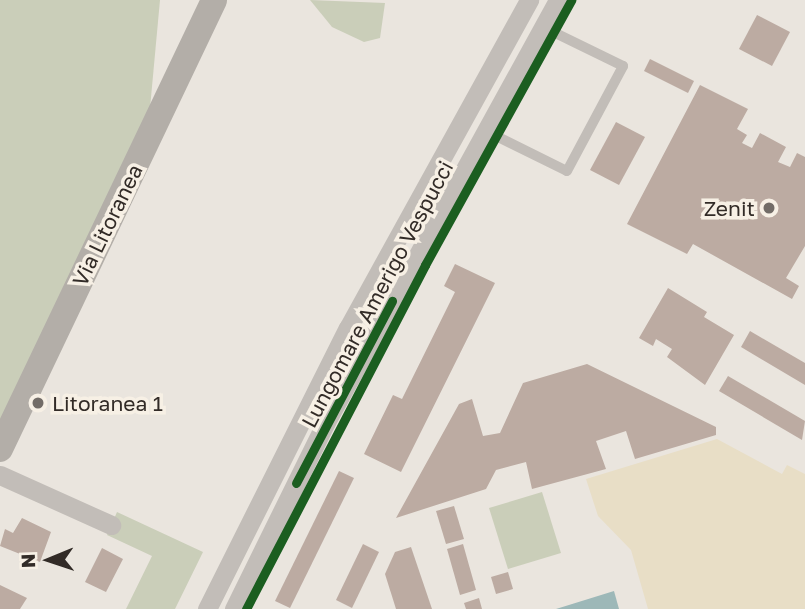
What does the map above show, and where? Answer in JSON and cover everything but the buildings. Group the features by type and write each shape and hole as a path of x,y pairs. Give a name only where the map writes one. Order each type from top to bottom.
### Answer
{"main road":[{"name":"Via Litoranea","path":"0,449 214,0"}],"street":[{"name":"Lungomare Amerigo Vespucci","path":"206,609 295,429 529,0"},
{"name":"Lungomare Amerigo Vespucci","path":"234,609 317,441 558,0"},
{"name":"Lungomare Amerigo Vespucci","path":"295,429 317,441"},
{"path":"0,475 111,525"}],"lane":[{"path":"486,131 567,171 623,66 543,27"}],"green space":[{"path":"0,0 160,0 149,119 0,422"},
{"path":"310,0 385,3 380,38 364,42 332,27"},
{"path":"542,492 561,553 508,569 489,508"},
{"path":"117,512 203,552 175,609 126,609 152,556 107,535"}],"sand":[{"path":"717,439 782,474 787,465 805,474 805,609 648,609 631,550 598,516 586,479"}],"water":[{"path":"614,591 619,609 556,609"}],"cycle path":[{"path":"246,609 425,265 571,0"},
{"path":"296,483 392,301"}],"place":[{"name":"Zenit","path":"769,208"},
{"name":"Litoranea 1","path":"38,403"}]}
